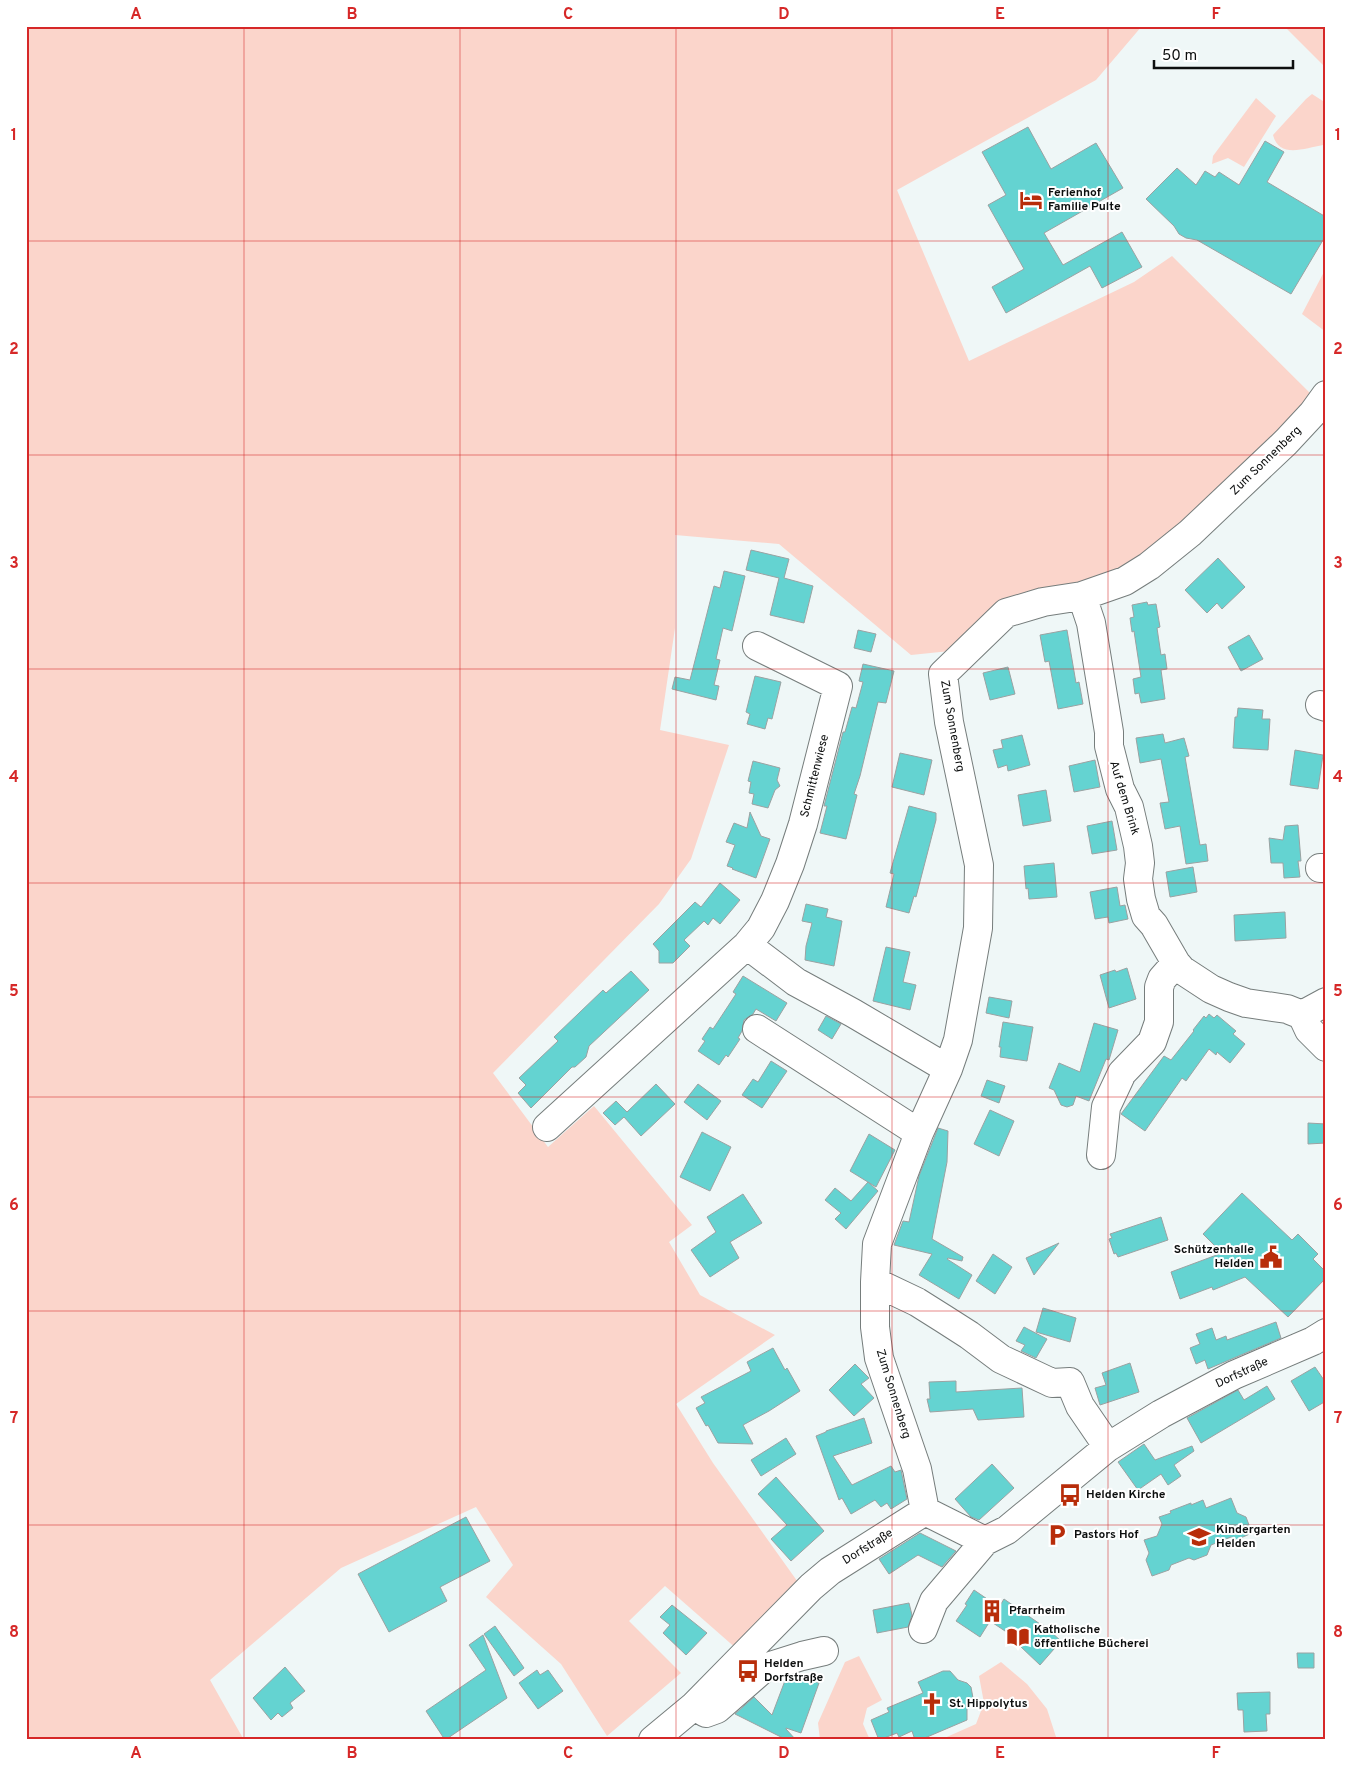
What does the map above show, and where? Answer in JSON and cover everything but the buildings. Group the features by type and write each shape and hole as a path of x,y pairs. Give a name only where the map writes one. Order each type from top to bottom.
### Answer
{"street":[{"name":"Zum Sonnenberg","path":"925,1511 917,1469 879,1358 875,1327 875,1282 877,1244 920,1133 948,1070 958,1040 978,928 979,865 949,722 943,674 1006,613 1043,602 1082,596 1125,581 1149,566 1190,533 1286,442 1313,413 1326,395"},
{"name":"Auf dem Brink","path":"1082,596 1091,623 1109,732 1109,746 1120,789 1129,807 1138,846 1140,863 1138,880 1146,916 1154,925 1176,963 1182,970 1205,985 1246,1003 1286,1009 1302,1015"},
{"name":"Schmittenwiese","path":"547,1126 747,945 761,928 775,900 790,864 803,824 838,686 757,646"},
{"path":"747,945 796,982 948,1070"},
{"path":"1101,1155 1106,1107 1122,1073 1152,1042 1159,1022 1159,987 1162,979 1176,963"},
{"path":"1326,1002 1302,1015 1309,1030 1326,1047"},
{"path":"757,1029 920,1133"},
{"path":"875,1282 917,1302 944,1318 1001,1359 1052,1383 1070,1382 1080,1406 1108,1447"},
{"name":"Dorfstraße","path":"985,1541 1007,1530 1108,1447 1161,1414 1234,1375 1326,1333"},
{"path":"923,1629 934,1602 985,1541 925,1511"},
{"name":"Dorfstraße","path":"653,1740 694,1706 810,1587 830,1571 925,1511"},
{"path":"694,1706 706,1713 717,1709 764,1668 824,1651"}],"shaded area":[{"path":"26,26 1142,26 1096,80 897,190 969,361 1134,282 1172,256 1315,398 1162,550 950,651 911,655 779,544 675,535 675,628 660,730 729,745 691,859 659,904 493,1073 548,1147 594,1106 692,1225 669,1242 700,1295 775,1335 676,1404 713,1463 800,1585 738,1650 665,1586 629,1621 681,1673 607,1736 561,1664 486,1597 513,1565 476,1507 341,1568 210,1680 244,1740 26,1740"},
{"path":"1284,26 1326,26 1326,68"},
{"path":"1312,94 1326,103 1326,140 1323,145 1301,149 1287,150 1281,147 1273,135"},
{"path":"1256,98 1276,116 1244,167 1228,158 1212,164 1213,156"},
{"path":"1326,268 1326,332 1302,314"},
{"path":"859,1656 882,1700 867,1708 863,1724 870,1740 820,1740 818,1723 845,1662"},
{"path":"1001,1662 1027,1684 1047,1709 1057,1740 940,1740 976,1724 984,1703 979,1676"}],"place":[{"name":"Ferienhof Familie Pulte","path":"1031,200"},
{"name":"Schützenhalle Helden","path":"1271,1257"},
{"name":"Helden Kirche","path":"1070,1495"},
{"name":"Pastors Hof","path":"1057,1535"},
{"name":"Kindergarten Helden","path":"1199,1537"},
{"name":"Pfarrheim","path":"992,1611"},
{"name":"Katholische öffentliche Bücherei","path":"1018,1637"},
{"name":"Helden Dorfstraße","path":"748,1671"},
{"name":"St. Hippolytus","path":"932,1704"}]}
